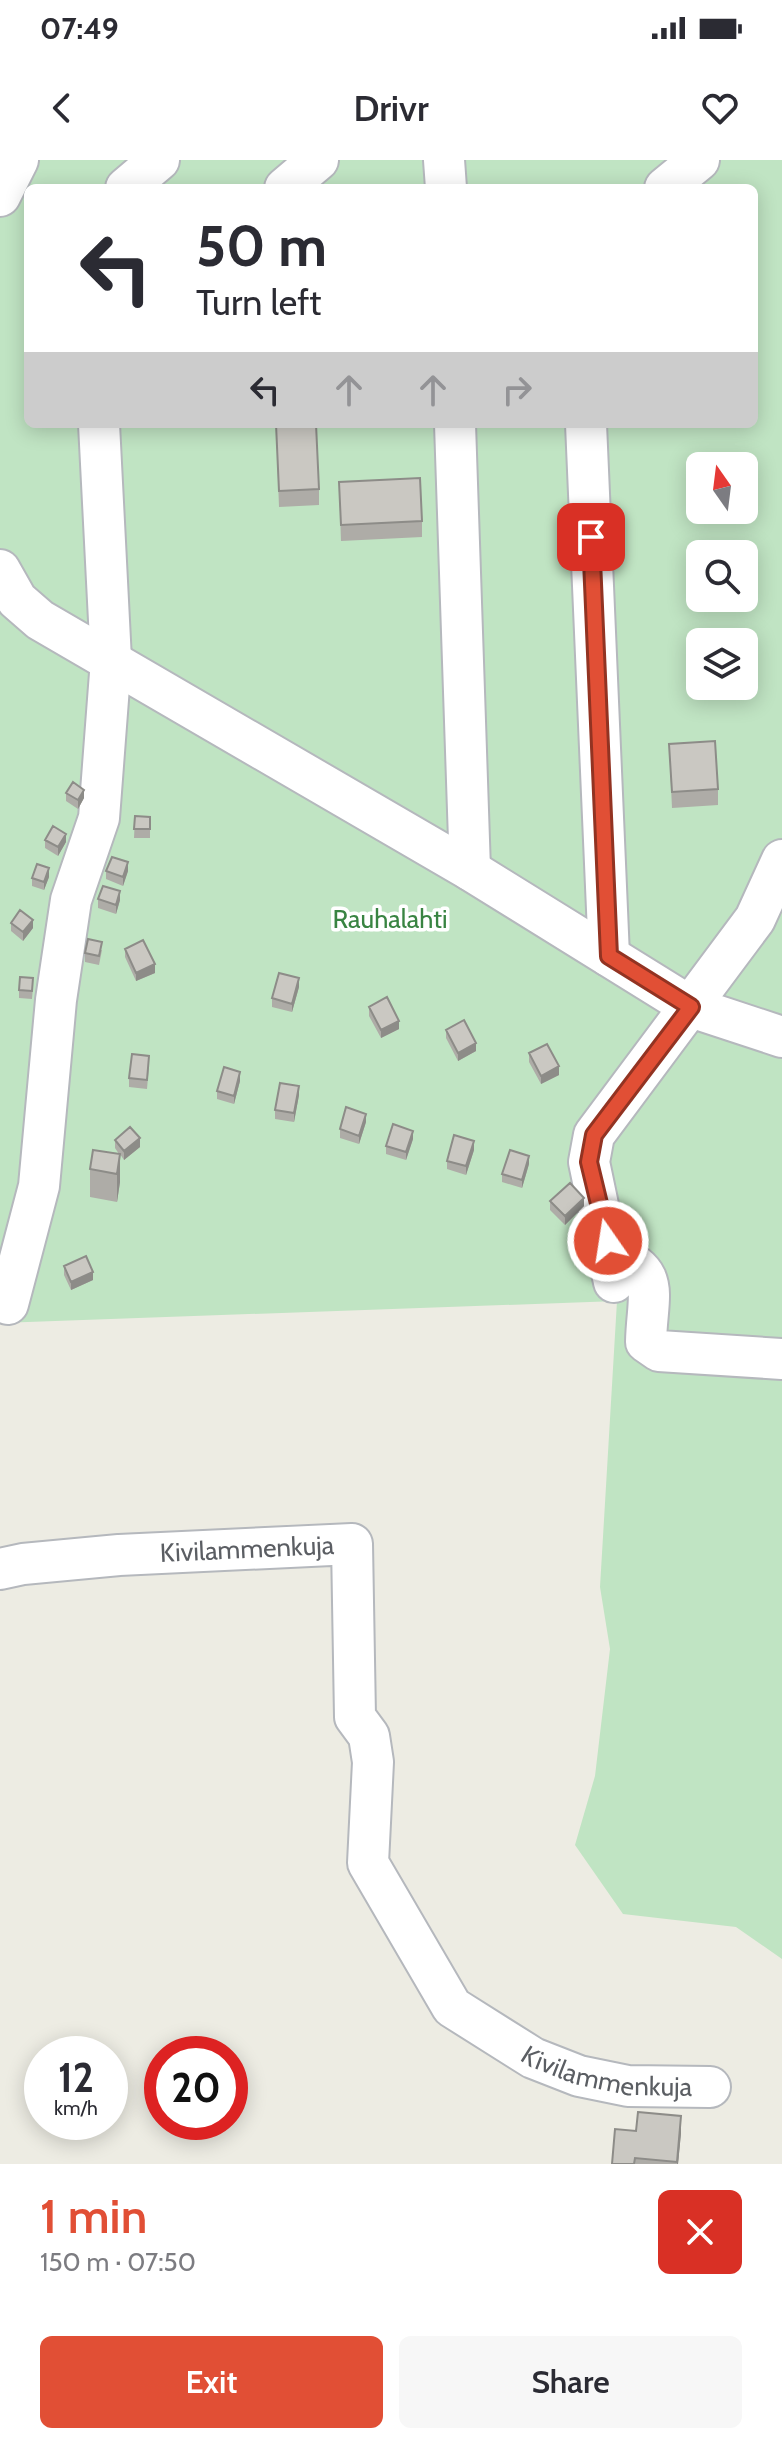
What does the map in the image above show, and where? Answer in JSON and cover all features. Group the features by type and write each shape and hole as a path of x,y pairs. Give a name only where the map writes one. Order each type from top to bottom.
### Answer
{"street":[{"path":"0,196 18,160"},
{"path":"131,184 159,160"},
{"path":"290,184 318,160"},
{"path":"444,160 446,184"},
{"path":"670,184 699,160"},
{"path":"8,1304 39,1186 56,1000 71,900 99,818 111,660 99,428"},
{"path":"455,428 470,870"},
{"path":"586,428 609,956"},
{"path":"0,570 17,600 40,620 470,870 691,1007 782,1037"},
{"path":"782,860 755,919 594,1135 589,1162 612,1267 638,1262 649,1281 646,1342 659,1351 782,1359"},
{"name":"Kivilammenkuja","path":"0,1569 119,1555 352,1544 355,1717 369,1736 373,1762 368,1863 452,2007 533,2058 579,2076 628,2086 710,2087"}],"green space":[{"name":"Rauhalahti","path":"0,160 782,160 782,1959 736,1927 623,1914 575,1845 595,1776 610,1649 600,1587 617,1301 0,1323"}],"building":[{"path":"276,428 316,428 319,489 279,491"},
{"path":"420,478 422,521 341,525 339,482"},
{"path":"715,741 718,789 672,792 669,744"},
{"path":"73,782 84,790 78,800 66,793"},
{"path":"135,816 150,817 150,829 134,829"},
{"path":"53,826 66,834 58,847 45,840"},
{"path":"112,857 128,862 123,877 106,871"},
{"path":"37,864 49,868 44,882 32,878"},
{"path":"103,886 120,891 116,905 98,899"},
{"path":"20,910 33,920 23,932 11,923"},
{"path":"88,939 102,942 99,956 85,953"},
{"path":"143,940 155,964 136,973 125,949"},
{"path":"279,973 299,978 292,1004 272,998"},
{"path":"20,977 33,978 32,991 19,990"},
{"path":"387,997 399,1021 381,1030 369,1007"},
{"path":"464,1020 476,1043 458,1053 446,1030"},
{"path":"547,1044 559,1066 541,1076 529,1053"},
{"path":"132,1054 149,1056 147,1080 129,1078"},
{"path":"224,1067 240,1072 234,1096 217,1091"},
{"path":"280,1083 299,1086 294,1113 275,1110"},
{"path":"346,1107 366,1114 359,1136 340,1129"},
{"path":"393,1124 413,1131 406,1152 386,1146"},
{"path":"130,1127 140,1138 124,1151 115,1140"},
{"path":"454,1135 474,1141 466,1166 447,1161"},
{"path":"93,1150 120,1154 117,1174 90,1169"},
{"path":"510,1150 529,1156 522,1180 502,1174"},
{"path":"570,1183 584,1198 565,1216 550,1201"},
{"path":"86,1256 93,1272 71,1282 64,1266"},
{"path":"638,2112 681,2116 677,2162 635,2158 634,2164 612,2164 615,2129 636,2131"}],"route":[{"path":"591,537 609,956 691,1007 594,1135 589,1162 608,1241"}]}
